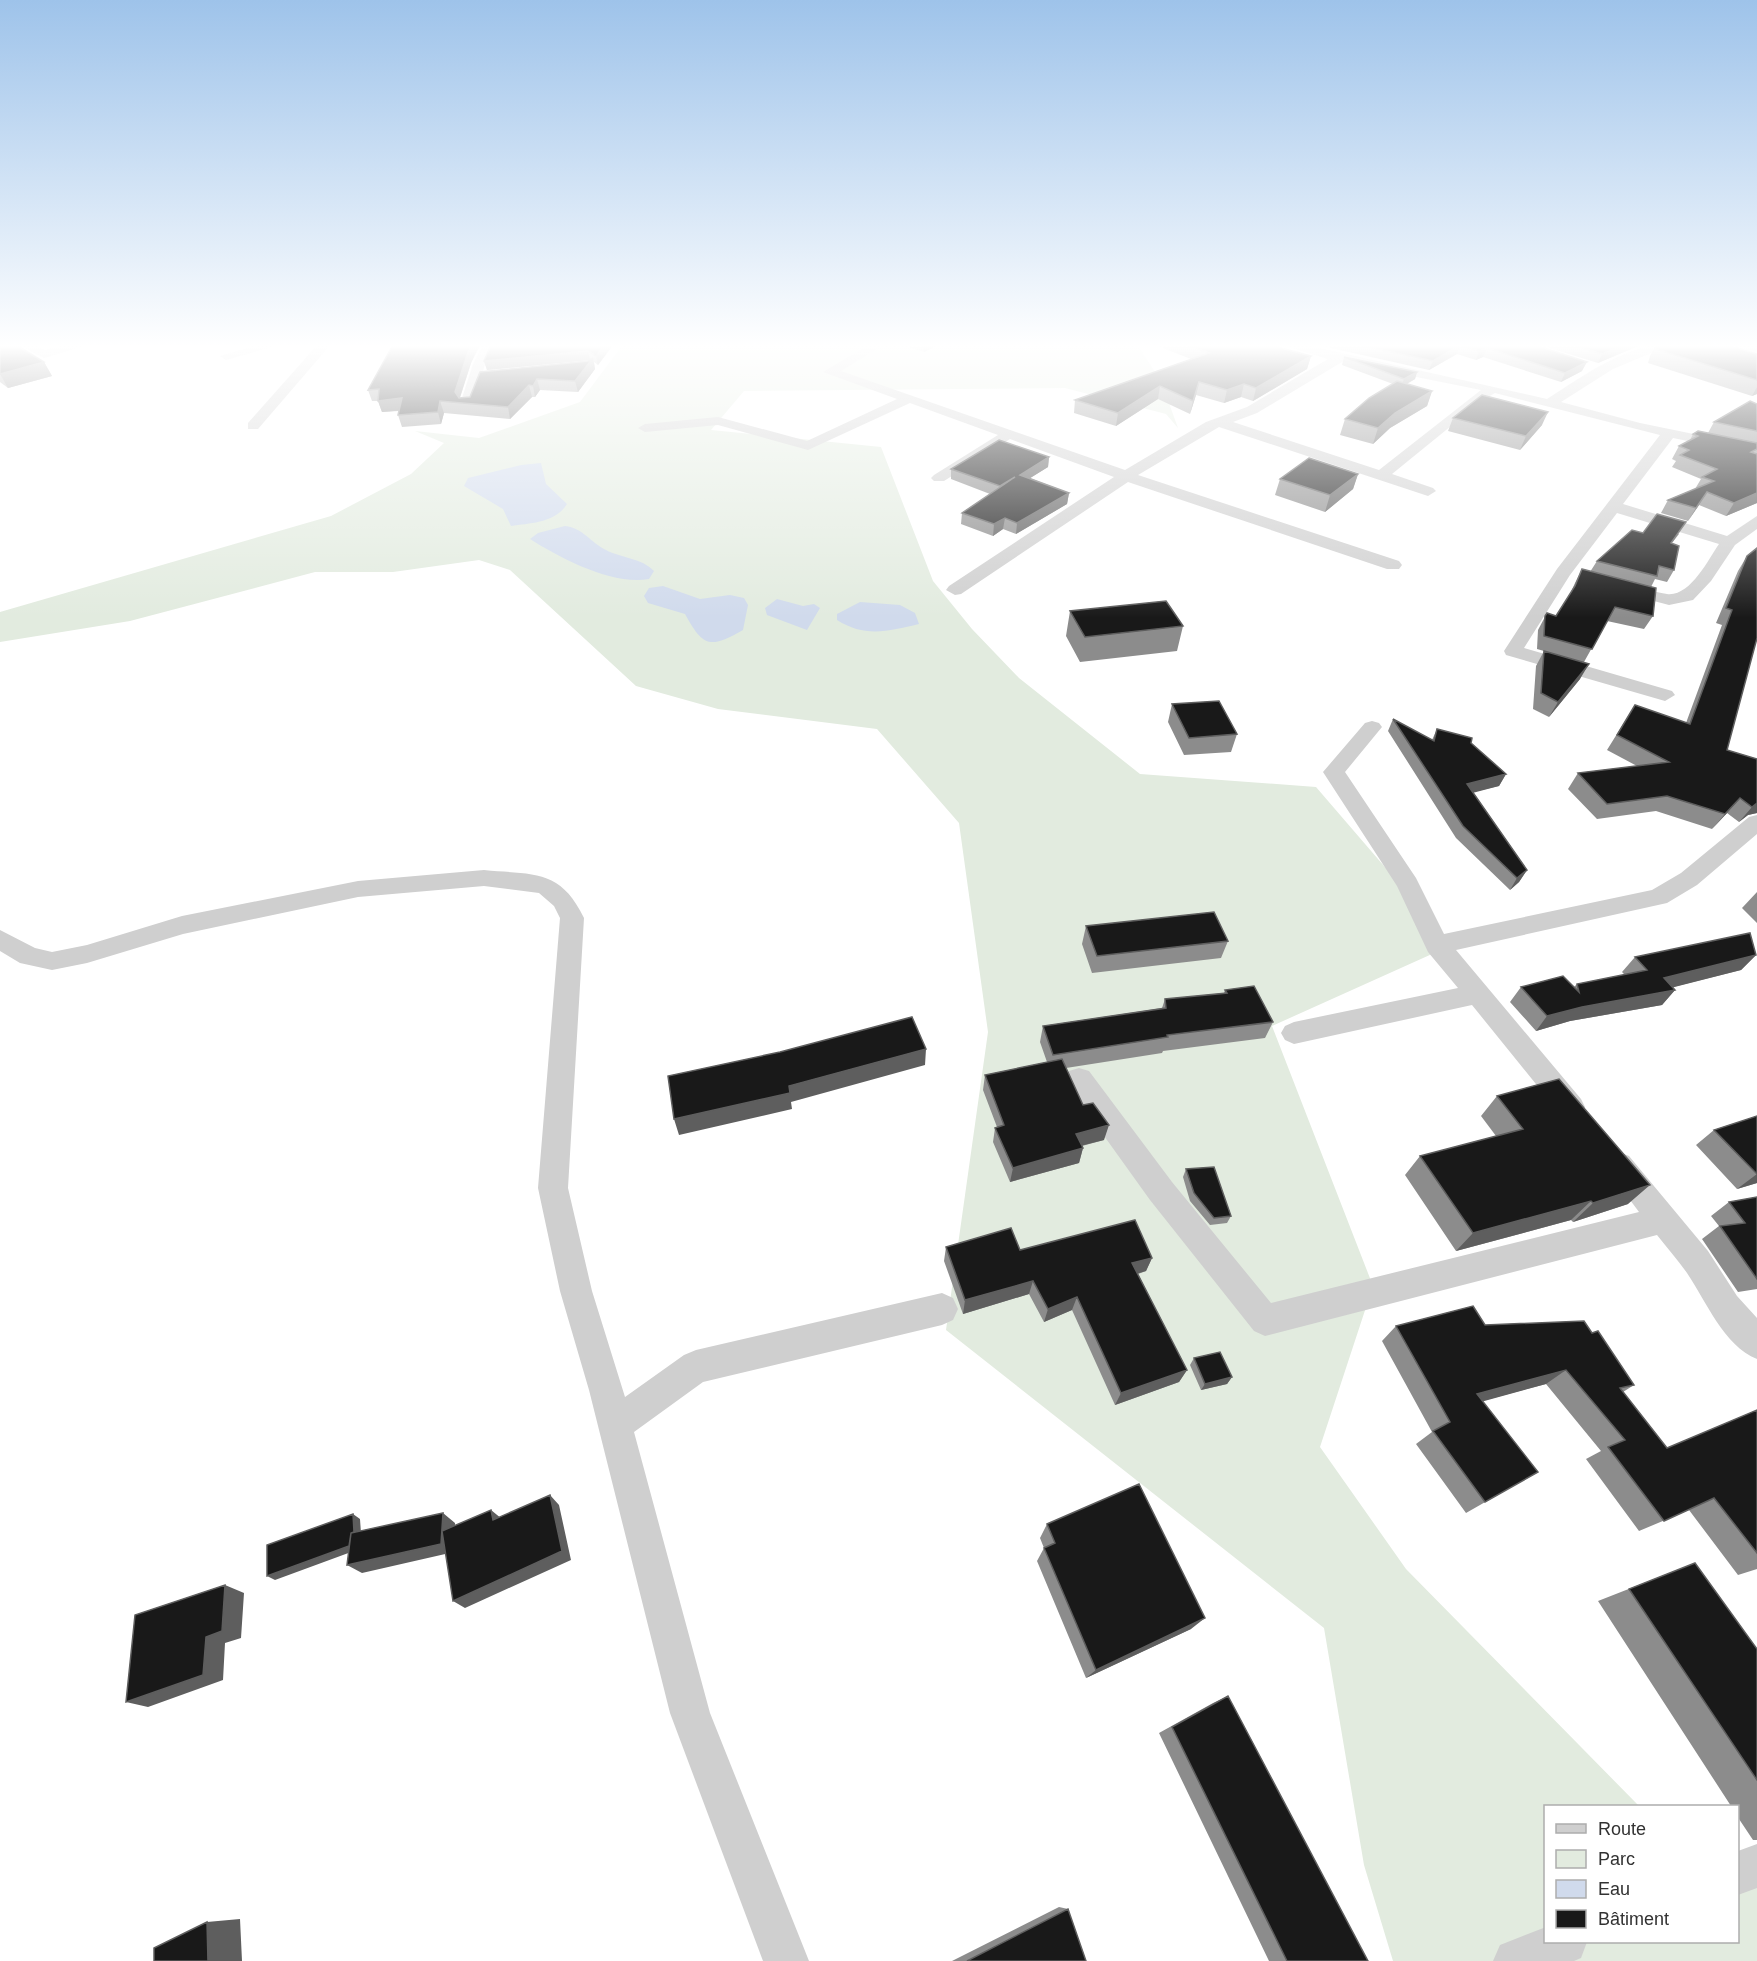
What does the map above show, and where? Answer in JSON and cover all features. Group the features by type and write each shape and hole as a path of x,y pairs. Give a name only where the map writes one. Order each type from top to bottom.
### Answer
{"street":[{"path":"767,435 808,446 832,435"},
{"path":"939,478 1008,435"},
{"path":"1010,435 1126,476 1393,565"},
{"path":"955,590 1126,476 1197,435"},
{"path":"1256,435 1428,492"},
{"path":"1380,476 1431,435"},
{"path":"1665,695 1513,651 1563,573 1667,435"},
{"path":"1681,435 1757,451"},
{"path":"1612,506 1729,542"},
{"path":"1609,584 1669,600 1687,596 1706,577 1729,542 1757,521"},
{"path":"1563,573 1586,578"},
{"path":"1372,727 1334,772 1407,884 1437,945 1697,1261 1726,1307 1757,1342"},
{"path":"1437,945 1659,897 1689,879 1757,822"},
{"path":"0,939 29,956 52,961 87,954 182,925 358,889 484,878 545,885 564,901 572,918 553,1188 576,1291 690,1713 786,1961"},
{"path":"1294,1033 1476,994"},
{"path":"1078,1079 1161,1191 1265,1320 1663,1220"},
{"path":"614,1425 696,1367 942,1309"},
{"path":"1739,1873 1757,1866"},
{"path":"1516,1961 1560,1943"}],"green space":[{"path":"423,435 479,438 489,435 756,435 881,447 933,581 972,629 1019,678 1140,774 1316,787 1452,945 1272,1026 1373,1286 1320,1447 1406,1569 1638,1805 1544,1805 1544,1943 1739,1943 1739,1873 1757,1866 1757,1961 1393,1961 1364,1865 1324,1628 946,1330 988,1032 959,823 877,729 718,709 636,686 510,570 479,560 393,572 315,572 130,621 0,642 0,612 331,516 411,474 444,443"}],"water":[{"path":"541,463 546,484 567,504 549,519 511,526 503,509 464,486 468,478 521,465"},
{"path":"565,526 582,532 600,547 644,563 654,571 649,579 635,580 603,574 571,562 530,539 538,533"},
{"path":"663,586 700,599 730,595 744,598 748,605 743,630 723,640 708,642 697,633 685,614 648,603 644,596 649,588"},
{"path":"777,599 803,606 814,604 820,608 807,630 767,615 765,608"},
{"path":"860,602 900,605 915,613 919,624 887,631 867,631 847,626 837,620 837,614"}],"building":[{"path":"1694,435 1715,435 1757,443 1757,449 1751,452 1757,454 1757,493 1734,503 1707,492 1696,508 1668,500 1714,481 1702,477 1717,469 1680,455 1689,450 1679,446 1698,436"},
{"path":"999,440 1049,457 1020,475 1069,493 1017,523 1005,518 994,524 962,513 1015,477 1000,486 951,469"},
{"path":"1309,458 1358,474 1330,495 1280,479"},
{"path":"1657,514 1686,522 1671,543 1679,546 1674,570 1659,566 1657,576 1597,561 1632,530 1643,533"},
{"path":"1757,548 1757,638 1727,750 1757,759 1757,803 1752,807 1740,798 1725,814 1667,796 1607,804 1578,773 1669,762 1617,735 1635,705 1690,724 1732,610 1726,608 1747,556"},
{"path":"1582,569 1656,588 1653,616 1615,607 1592,649 1544,636 1545,616 1547,613 1556,616 1575,586"},
{"path":"1166,601 1183,626 1085,637 1070,611"},
{"path":"1544,651 1589,664 1558,702 1541,693"},
{"path":"1219,701 1237,734 1189,738 1172,704"},
{"path":"1393,719 1434,741 1437,729 1472,738 1471,743 1506,774 1467,784 1527,870 1517,878 1463,826"},
{"path":"1214,912 1228,941 1097,956 1086,926"},
{"path":"1750,933 1756,955 1664,978 1675,990 1582,1007 1547,1016 1521,987 1563,976 1579,992 1577,984 1647,970 1635,957"},
{"path":"1254,986 1273,1022 1167,1035 1168,1037 1053,1055 1043,1026 1166,1008 1165,999 1227,993 1225,990"},
{"path":"912,1017 926,1049 789,1086 790,1093 674,1119 668,1076 780,1052"},
{"path":"1062,1059 1083,1105 1093,1103 1109,1125 1076,1134 1083,1148 1013,1168 995,1128 1004,1125 985,1075"},
{"path":"1559,1079 1650,1185 1593,1203 1591,1201 1473,1233 1420,1156 1523,1129 1497,1096"},
{"path":"1757,1116 1757,1174 1714,1130"},
{"path":"1214,1167 1231,1216 1214,1218 1194,1193 1186,1169"},
{"path":"1757,1197 1757,1279 1720,1226 1745,1223 1729,1202"},
{"path":"1135,1220 1152,1258 1132,1263 1187,1370 1121,1393 1077,1297 1048,1309 1033,1281 965,1300 946,1247 1011,1228 1020,1250"},
{"path":"1473,1306 1485,1325 1584,1321 1592,1333 1598,1331 1634,1385 1620,1388 1667,1448 1757,1410 1757,1553 1714,1498 1664,1521 1608,1447 1625,1440 1566,1370 1477,1394 1538,1472 1485,1502 1433,1431 1450,1422 1396,1326"},
{"path":"1220,1352 1232,1377 1205,1384 1194,1358"},
{"path":"1139,1484 1205,1618 1096,1670 1044,1548 1055,1543 1047,1524"},
{"path":"550,1495 562,1551 453,1601 442,1531 491,1510 493,1520"},
{"path":"443,1513 441,1544 347,1565 351,1533"},
{"path":"353,1514 354,1532 351,1533 349,1546 267,1576 267,1545"},
{"path":"1695,1563 1757,1649 1757,1780 1629,1589"},
{"path":"225,1585 222,1631 206,1637 203,1675 126,1702 135,1615"},
{"path":"1228,1696 1368,1961 1287,1961 1172,1727"},
{"path":"1068,1909 1086,1961 967,1961"},
{"path":"207,1922 208,1961 154,1961 154,1948"}]}
